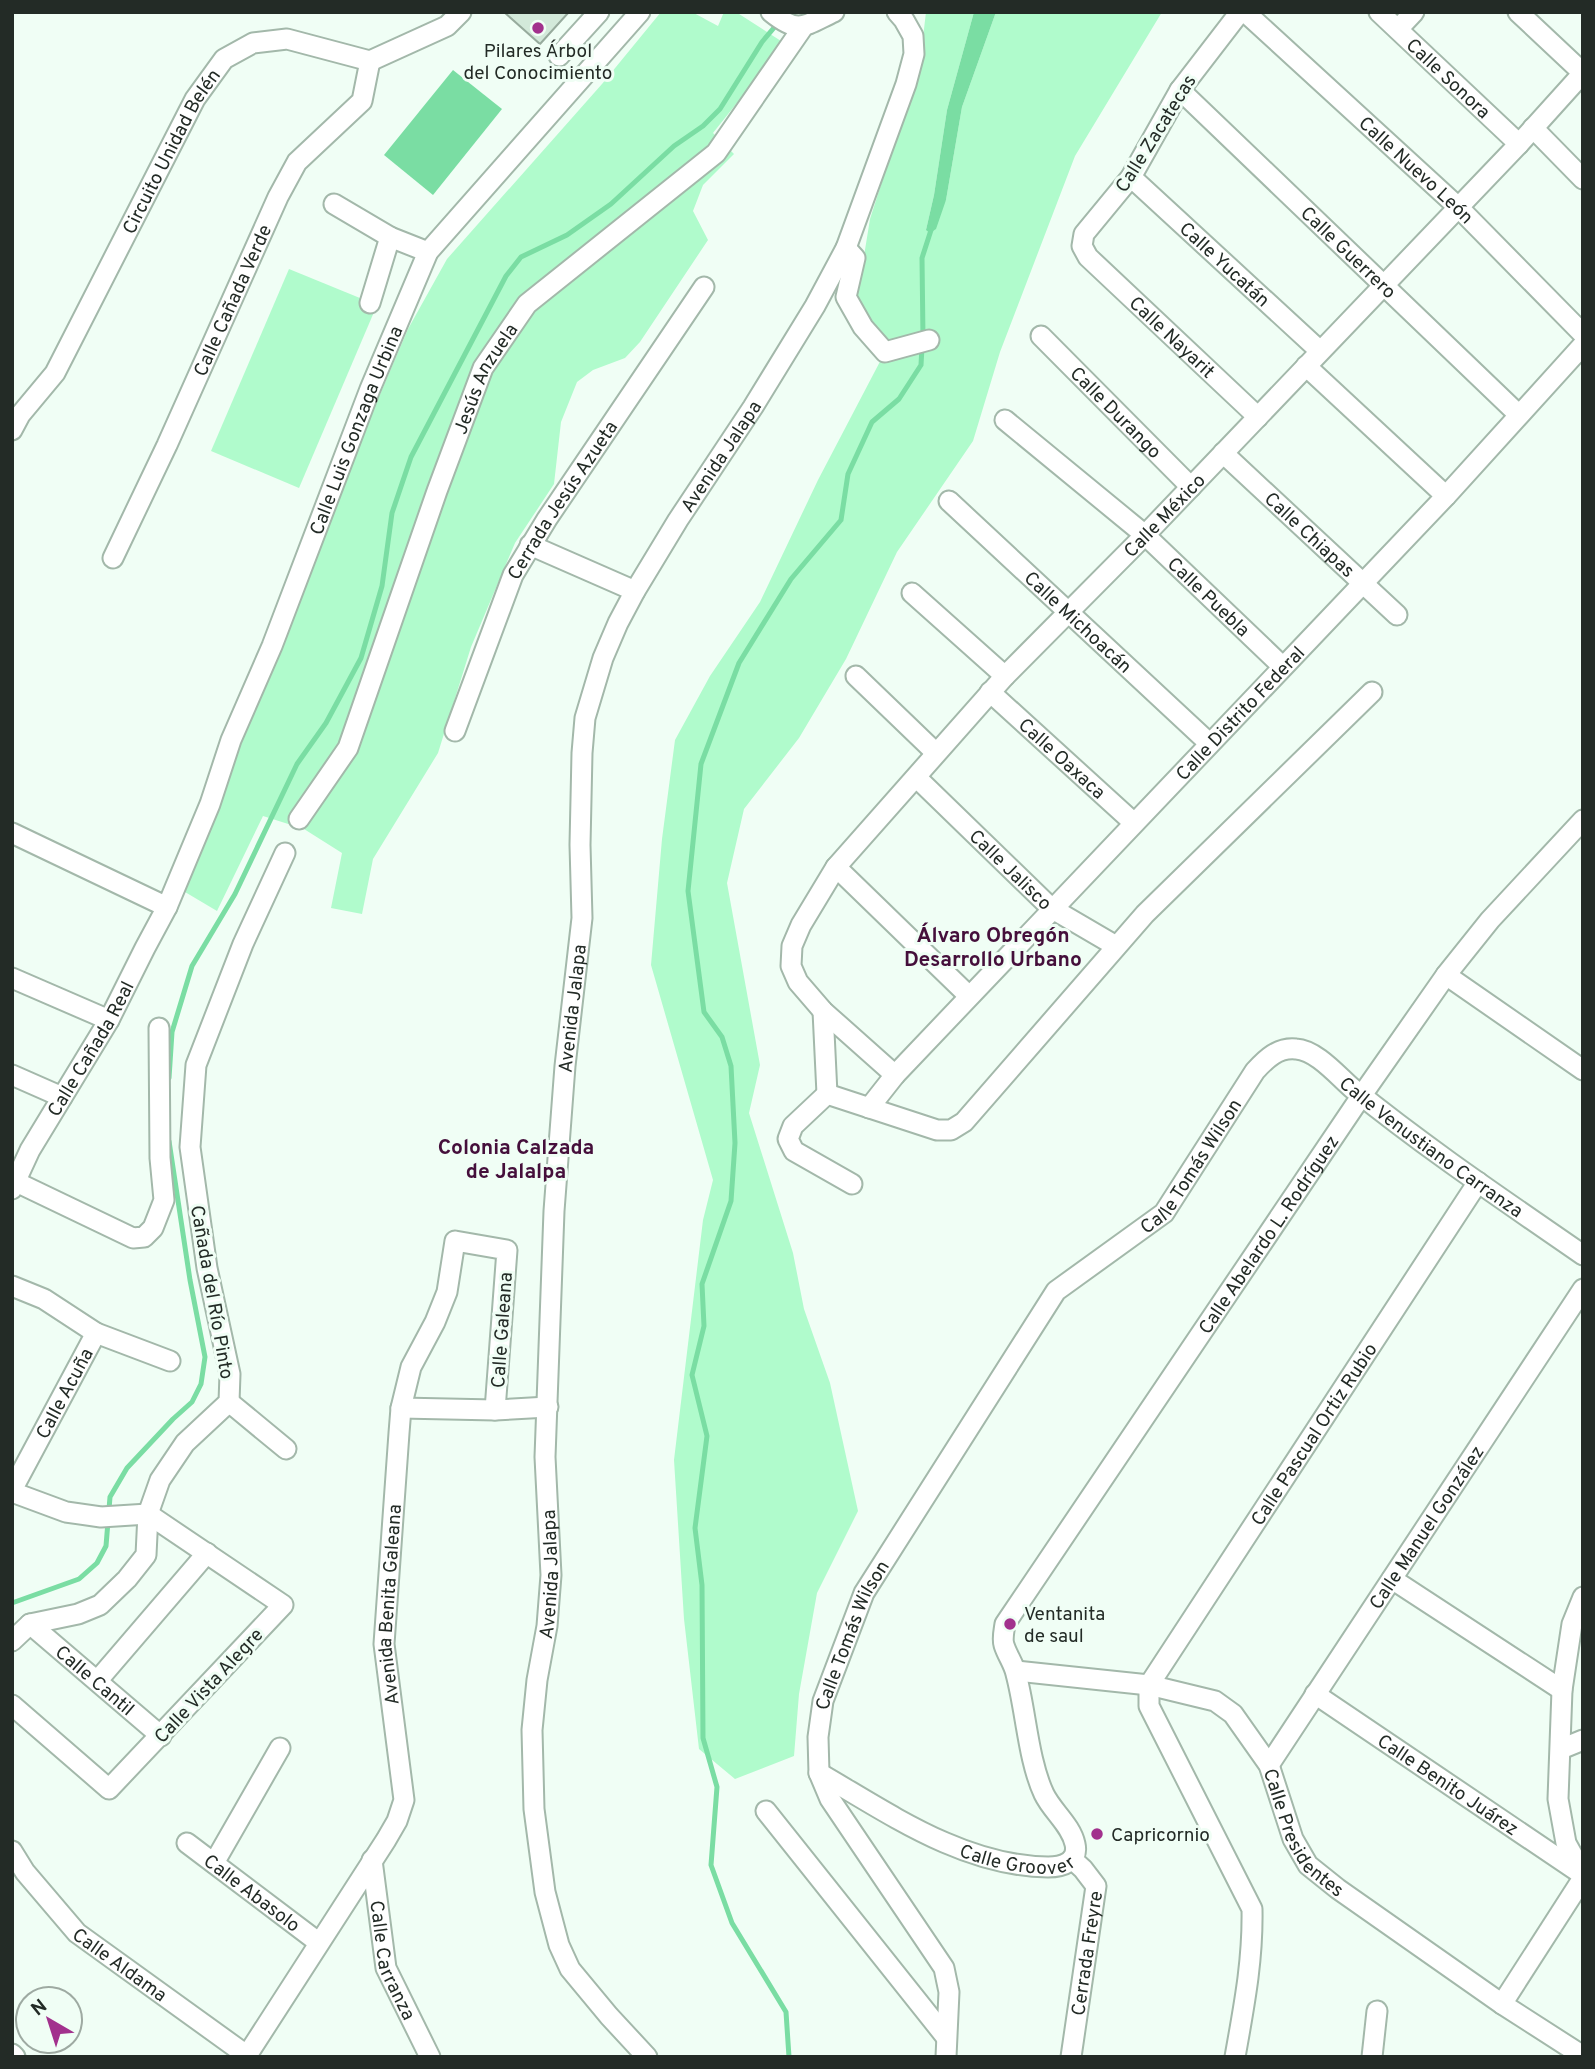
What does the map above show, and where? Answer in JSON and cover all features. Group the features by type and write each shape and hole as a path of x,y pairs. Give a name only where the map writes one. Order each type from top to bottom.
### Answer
{"street":[{"path":"370,61 447,26 461,12"},
{"path":"559,56 599,12"},
{"name":"Calle Luis Gonzaga Urbina","path":"167,908 210,804 231,740 272,646 370,389 428,252 640,12"},
{"path":"771,12 795,26 834,12"},
{"name":"Avenida Jalapa","path":"647,2057 569,1969 559,1945 545,1892 534,1809 532,1730 551,1574 545,1472 554,1211 565,1066 582,918 580,845 585,718 603,658 635,591 678,520 753,407 846,248 914,54 913,36 897,12"},
{"name":"Calle Zacatecas","path":"1088,257 1082,246 1084,234 1131,177 1180,90 1243,12"},
{"name":"Calle Nuevo León","path":"1243,12 1458,207 1583,334"},
{"name":"Calle Sonora","path":"1380,12 1519,144"},
{"path":"1398,29 1414,12"},
{"path":"1518,12 1583,73"},
{"name":"Jesús Anzuela","path":"299,819 348,748 437,491 483,368 527,304 716,153 795,26"},
{"name":"Circuito Unidad Belén","path":"12,430 20,415 55,373 195,99 224,58 253,43 287,39 370,61"},
{"name":"Calle Cañada Verde","path":"113,558 167,445 278,197 297,162 362,101 370,61"},
{"name":"Calle México","path":"823,1011 798,982 791,966 792,946 801,925 836,867 1005,676 1145,535 1519,144 1583,73"},
{"name":"Calle Guerrero","path":"1180,90 1519,415"},
{"path":"1532,128 1583,179"},
{"name":"Calle Yucatán","path":"1131,177 1320,351"},
{"path":"334,204 390,236 428,252"},
{"path":"370,303 390,236"},
{"path":"846,248 855,258 846,297 863,327 885,352 929,340"},
{"name":"Calle Nayarit","path":"1088,257 1258,417"},
{"name":"Cerrada Jesús Azueta","path":"455,731 513,575 530,545 704,287"},
{"name":"Calle Durango","path":"1041,336 1191,486"},
{"name":"Calle Distrito Federal","path":"869,1108 895,1075 1051,908 1446,496 1583,345"},
{"path":"1306,366 1446,496"},
{"name":"Calle Puebla","path":"1005,420 1145,535 1282,666"},
{"name":"Calle Chiapas","path":"1223,453 1396,615"},
{"name":"Calle Michoacán","path":"949,500 1209,743"},
{"path":"530,545 635,591"},
{"path":"912,593 1005,676"},
{"path":"856,676 936,752"},
{"name":"Calle Oaxaca","path":"990,692 1133,823"},
{"path":"827,1094 937,1130 951,1130 964,1122 1145,914 1372,692"},
{"name":"Calle Jalisco","path":"917,778 1051,908 1116,946"},
{"name":"Calle Abelardo L. Rodríguez","path":"1016,1671 1003,1643 1005,1624 1446,975 1490,920 1583,820"},
{"path":"12,833 167,908"},
{"name":"Cañada del Río Pinto","path":"30,1624 78,1614 100,1605 127,1579 146,1555 147,1514 160,1480 185,1443 229,1402 230,1374 207,1268 190,1147 196,1065 243,944 285,853"},
{"path":"836,867 969,996"},
{"name":"Calle Cañada Real","path":"13,1184 30,1150 109,1020 167,908"},
{"path":"1446,975 1581,1066"},
{"path":"12,978 109,1020"},
{"path":"823,1011 895,1075"},
{"path":"823,1011 827,1094 793,1126 788,1139 794,1151 852,1184"},
{"path":"13,1184 133,1238 144,1237 153,1228 164,1200 160,1158 159,1028"},
{"name":"Calle Venustiano Carranza","path":"1280,1051 1297,1048 1314,1056 1478,1182 1583,1255"},
{"name":"Calle Tomás Wilson","path":"946,2047 949,1992 944,1968 830,1800 819,1773 818,1737 823,1701 863,1593 1056,1291 1164,1213 1255,1071 1266,1059 1280,1051"},
{"path":"12,1075 62,1097"},
{"name":"Calle Pascual Ortiz Rubio","path":"1149,1685 1478,1182"},
{"name":"Avenida Benita Galeana","path":"247,2056 397,1821 404,1800 384,1644 401,1408 411,1367 435,1322 447,1292 455,1241 507,1250"},
{"name":"Calle Galeana","path":"495,1410 507,1250"},
{"path":"12,1286 44,1299 96,1333 170,1361"},
{"name":"Calle Manuel González","path":"1269,1765 1583,1289"},
{"name":"Calle Acuña","path":"12,1491 96,1333"},
{"path":"229,1402 286,1449"},
{"path":"401,1408 495,1410 548,1406"},
{"path":"12,1491 59,1510 101,1517 147,1514"},
{"name":"Calle Vista Alegre","path":"12,1705 109,1788 283,1605 147,1514"},
{"path":"98,1680 206,1553"},
{"path":"1392,1579 1562,1690"},
{"path":"1502,2004 1583,1875 1566,1843 1558,1799 1562,1690 1572,1624 1583,1598"},
{"path":"12,1641 30,1624"},
{"name":"Calle Cantil","path":"30,1624 161,1736"},
{"name":"Calle Groover","path":"819,1773 931,1837 956,1848 1029,1867 1062,1867 1072,1860 1076,1846 1070,1832 1044,1795 1016,1671"},
{"name":"Calle Presidentes","path":"1016,1671 1149,1685 1215,1700 1233,1714 1269,1765 1293,1839 1308,1865 1502,2004 1583,2056"},
{"path":"1149,1685 1149,1706 1252,1909 1253,1939 1249,1987 1235,2057"},
{"name":"Calle Benito Juárez","path":"1314,1693 1583,1875"},
{"path":"1561,1749 1583,1740"},
{"path":"214,1863 280,1748"},
{"name":"Calle Tomás Wilson","path":"766,1811 946,2047"},
{"name":"Calle Abasolo","path":"187,1843 318,1942"},
{"name":"Calle Aldama","path":"12,1851 25,1872 77,1933 247,2056"},
{"name":"Calle Carranza","path":"372,1860 386,1968 430,2057"},
{"name":"Cerrada Freyre","path":"1071,2057 1096,1886 1072,1860"},
{"path":"1372,2057 1377,2011"}],"shaded area":[{"path":"661,12 692,12 718,26 724,12 736,12 781,41 713,133 734,154 703,185 693,211 708,240 640,342 625,358 593,370 577,382 561,422 554,484 515,543 471,647 438,753 373,859 362,914 331,908 342,853 304,829 263,816 217,911 185,892 313,551 408,329 447,259 602,84"},
{"path":"926,12 974,12 947,110 926,230 946,200 962,107 996,12 1162,12 1075,156 1000,352 973,441 897,552 846,659 799,738 744,809 727,883 760,1065 749,1113 793,1253 804,1309 830,1383 858,1511 817,1593 799,1694 794,1756 735,1779 699,1749 684,1619 674,1460 703,1220 713,1180 651,965 662,839 675,740 710,676 760,602 818,480 885,352 857,299 870,219 920,63"},
{"path":"974,12 996,12 962,107 946,200 936,229 930,233 926,230 947,110"},
{"path":"453,70 502,109 433,195 384,155"},
{"path":"289,269 377,305 299,488 211,451"}],"building":[{"name":"Pilares Árbol del Conocimiento","path":"504,12 569,12 540,44"}],"waterway":[{"path":"169,1078 172,1032 192,966 235,894 297,764 326,723 361,658 382,586 392,513 411,457 506,276 521,257 567,235 611,204 674,146 703,126 720,109 762,42 778,23"},
{"path":"923,338 922,258 932,227"},
{"path":"789,2057 786,2012 732,1923 711,1865 717,1787 703,1738 702,1585 695,1528 707,1436 692,1375 704,1326 702,1284 731,1201 735,1143 731,1066 722,1037 704,1012 688,891 701,764 739,663 791,579 841,520 848,474 872,422 899,399 921,365 922,347"},
{"path":"12,1603 79,1579 97,1563 106,1546 110,1497 127,1468 192,1402 201,1384 205,1357 190,1280 169,1141"}],"place":[{"name":"Pilares Árbol del Conocimiento","path":"538,28"},
{"name":"Ventanita de saul","path":"1010,1624"},
{"name":"Capricornio","path":"1097,1834"}],"district":[{"name":"Álvaro Obregón Desarrollo Urbano","path":"993,947"},
{"name":"Colonia Calzada de Jalalpa","path":"516,1159"}]}
